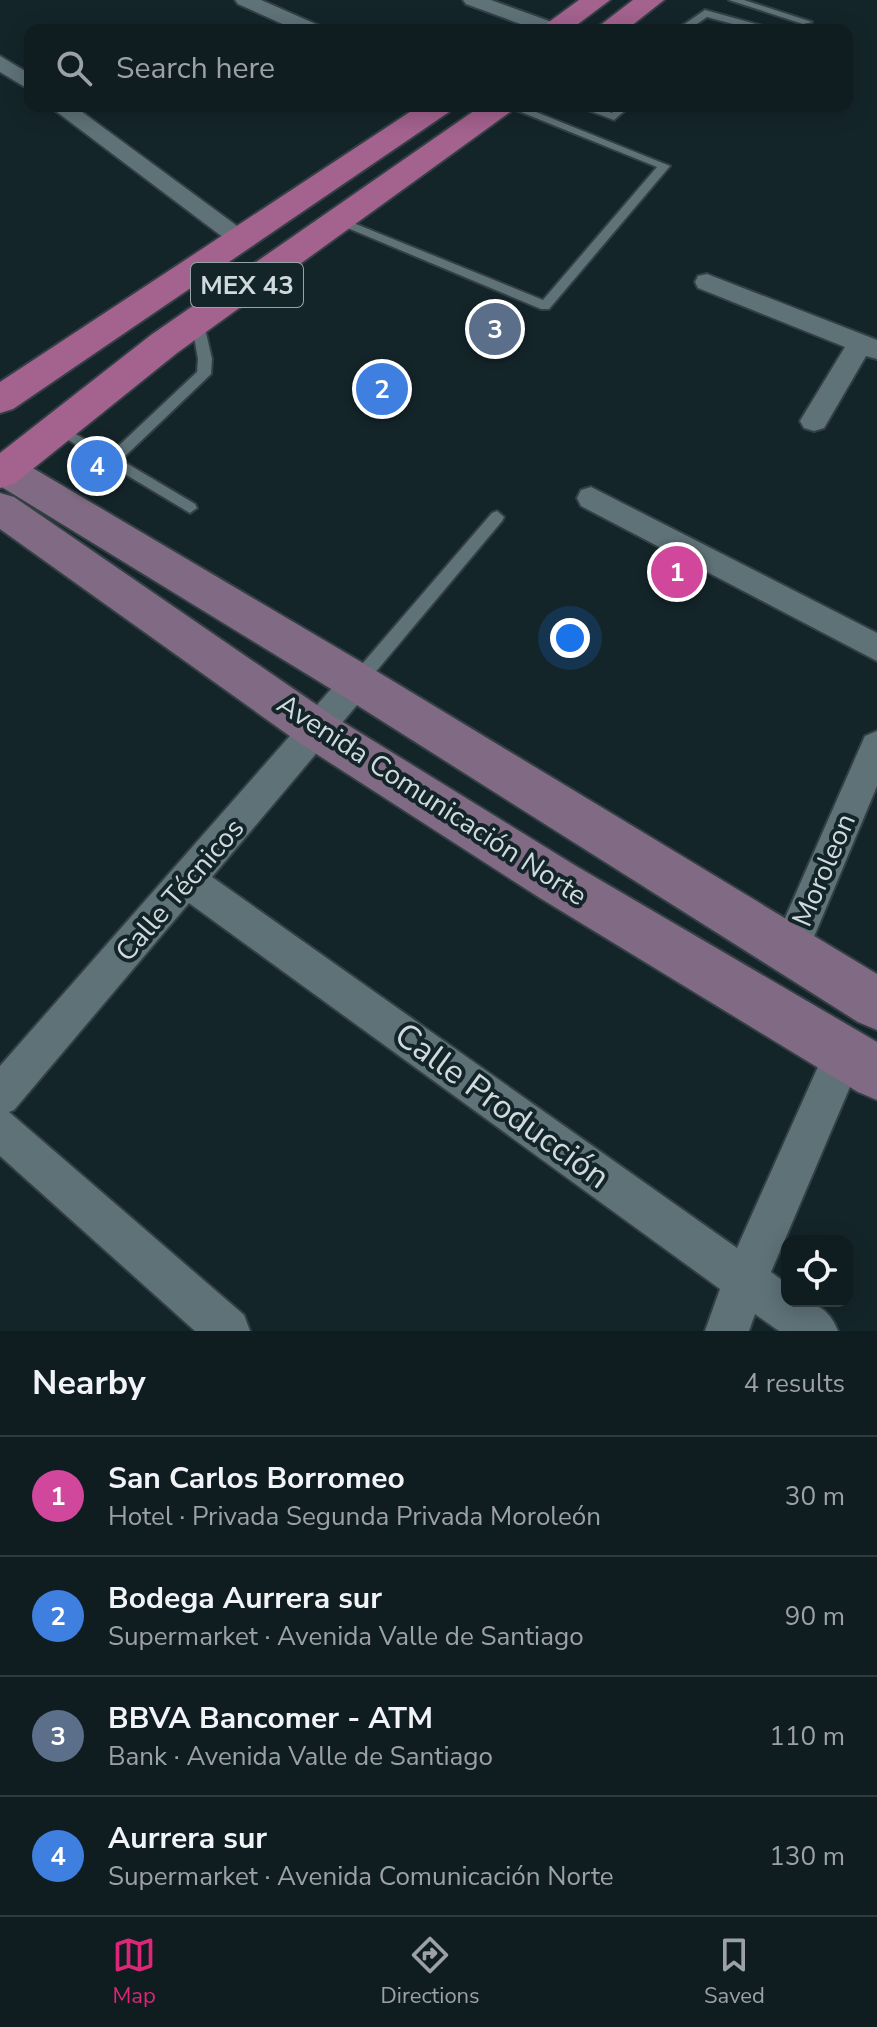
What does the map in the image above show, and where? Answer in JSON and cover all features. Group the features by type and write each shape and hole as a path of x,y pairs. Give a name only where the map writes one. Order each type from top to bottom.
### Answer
{"main road":[{"path":"562,24 597,0"},
{"path":"617,24 651,0"},
{"name":"MEX 43","path":"0,400 430,112"},
{"name":"MEX 43","path":"1,480 57,429 197,320 491,112"}],"street":[{"path":"245,0 299,24"},
{"path":"473,0 537,24"},
{"path":"0,62 24,80"},
{"path":"68,112 240,239"},
{"path":"707,282 869,346 814,421"},
{"name":"Avenida Comunicación Norte","path":"1,480 357,682 877,1004"},
{"name":"Avenida Comunicación Norte","path":"1,480 317,730 558,882 860,1064"},
{"path":"591,498 877,648"},
{"name":"Calle Técnicos","path":"0,1096 357,682"},
{"name":"Moroleon","path":"790,950 877,746"},
{"name":"Calle Producción","path":"188,881 816,1331"},
{"path":"727,1331 745,1281 860,1064"},
{"path":"0,1129 228,1331"}],"lane":[{"path":"734,0 807,22"},
{"path":"690,24 705,13 744,24"},
{"path":"337,221 545,306 664,166 526,112"},
{"path":"599,112 614,117 619,112"},
{"path":"111,461 204,374 205,359 197,320"},
{"path":"57,429 190,508"},
{"path":"357,682 497,517"}],"place":[{"name":"BBVA Bancomer - ATM","path":"495,329"},
{"name":"Bodega Aurrera sur","path":"382,389"},
{"name":"Aurrera sur","path":"97,466"},
{"name":"San Carlos Borromeo","path":"677,572"}]}
